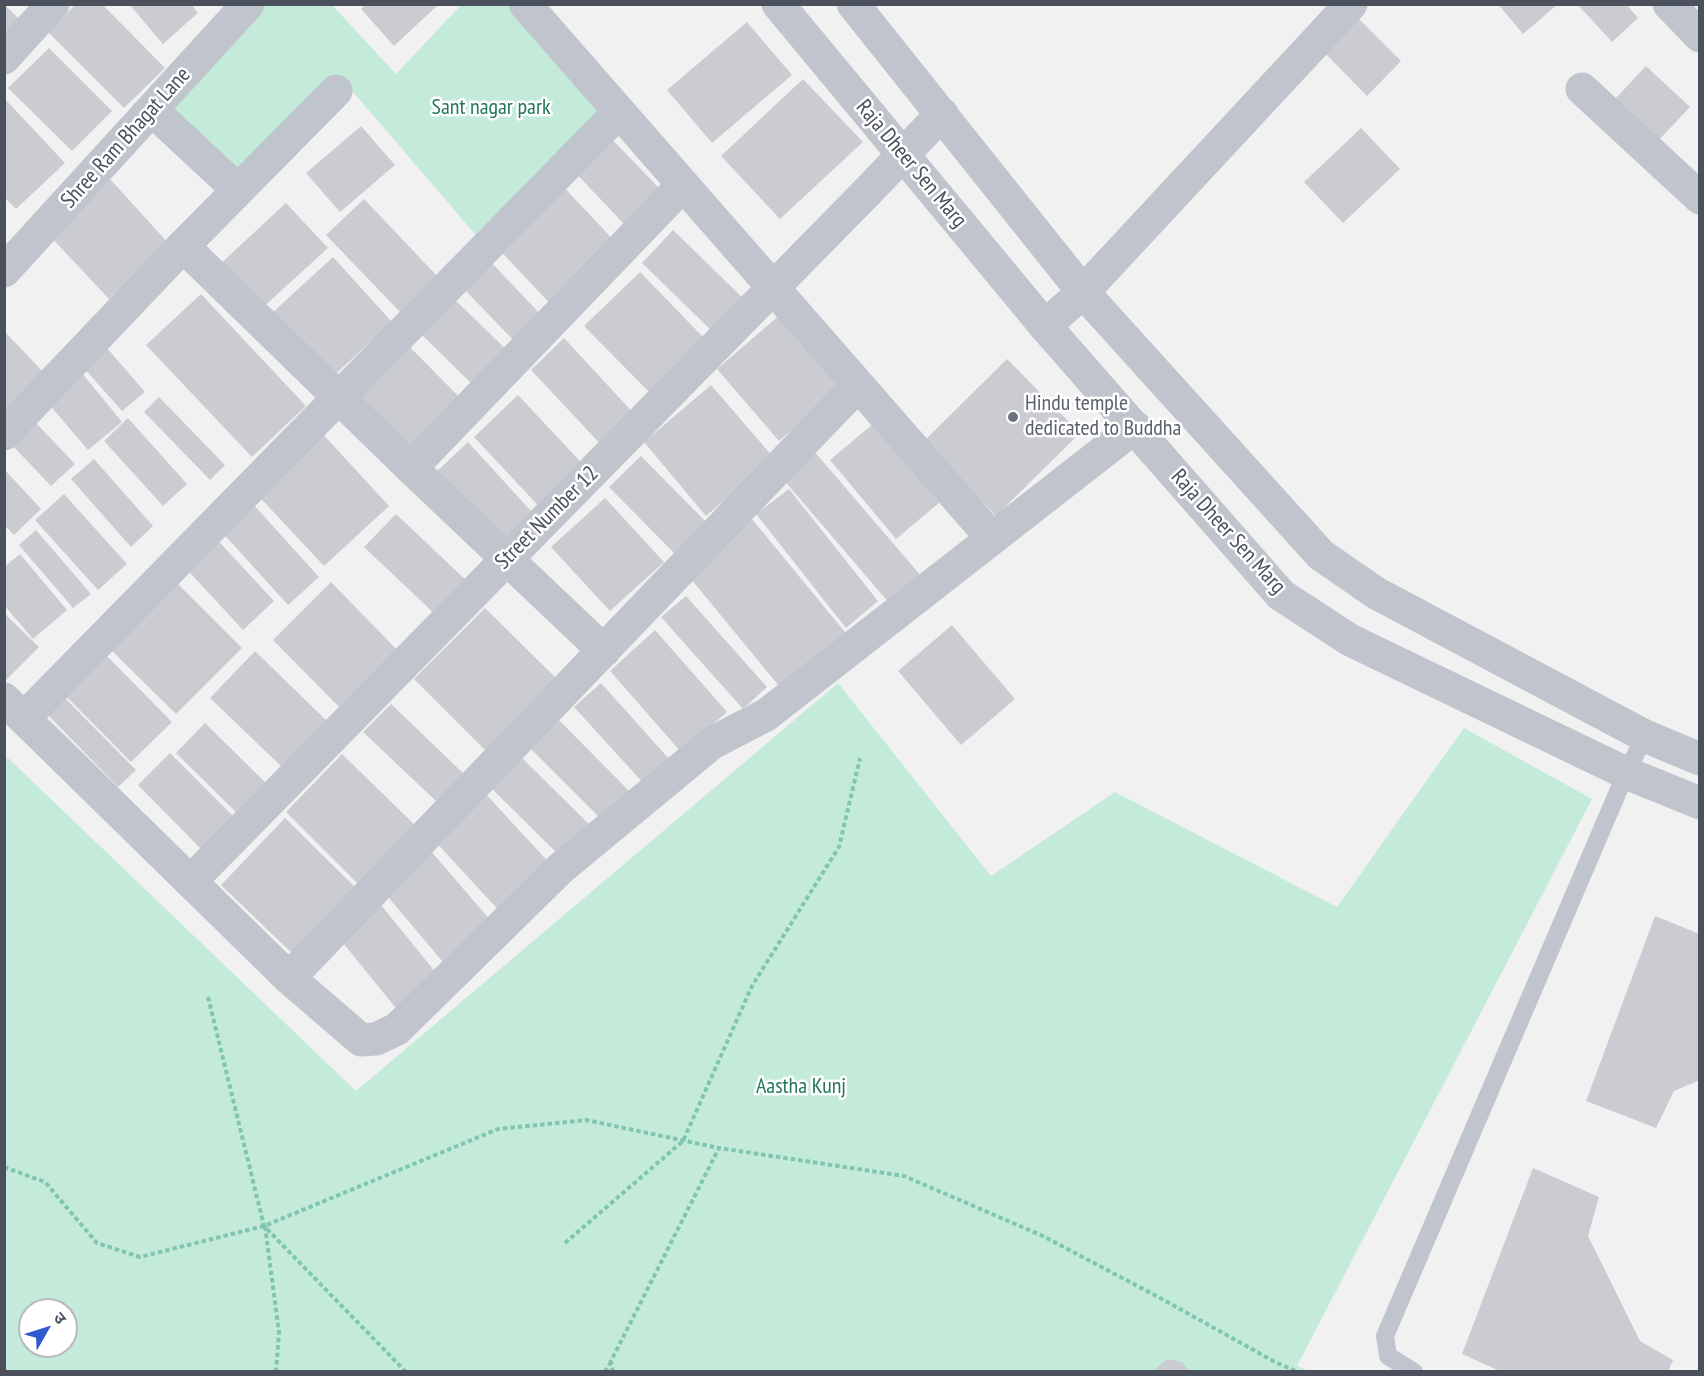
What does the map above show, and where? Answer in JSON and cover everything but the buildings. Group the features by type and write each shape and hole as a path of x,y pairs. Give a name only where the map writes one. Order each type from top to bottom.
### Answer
{"street":[{"name":"Shree Ram Bhagat Lane","path":"4,271 248,4"},
{"path":"525,4 992,538"},
{"name":"Raja Dheer Sen Marg","path":"778,4 1045,326 1281,595 1350,640 1626,773 1700,803"},
{"path":"853,4 1083,292 1321,555 1376,593 1645,736 1700,759"},
{"path":"1045,326 1083,292 1351,4"},
{"path":"1669,4 1700,36"},
{"path":"4,58 47,6"},
{"path":"1582,89 1700,198"},
{"path":"4,434 183,246 336,91"},
{"path":"152,110 238,190"},
{"path":"619,112 339,397 14,709 289,978 362,1040 376,1039 397,1029 561,868 712,743 766,716 1135,427"},
{"name":"Street Number 12","path":"191,881 942,114"},
{"path":"411,468 683,185"},
{"path":"183,246 411,468 604,651"},
{"path":"289,978 858,385"}],"lane":[{"path":"1414,1371 1388,1356 1385,1336 1626,773 1645,736"}],"path":[{"path":"565,1243 683,1141 752,986 839,847 860,758"},
{"path":"208,997 264,1226 279,1333 276,1371"},
{"path":"4,1167 45,1182 98,1243 140,1257 264,1226 498,1129 586,1120 719,1148 904,1176 1043,1236 1275,1362 1298,1371"},
{"path":"605,1371 719,1148"},
{"path":"264,1226 406,1371"},
{"path":"611,1361 613,1371"}],"green space":[{"name":"Sant nagar park","path":"525,4 619,112 486,247 342,79 231,182 152,110 248,5 332,5 396,74 461,5"},
{"name":"Aastha Kunj","path":"838,683 991,876 1115,792 1337,907 1464,728 1592,799 1297,1366 1309,1371 5,1372 4,761 8,758 356,1091"}],"place":[{"name":"Hindu temple dedicated to Buddha","path":"1013,417"}]}
